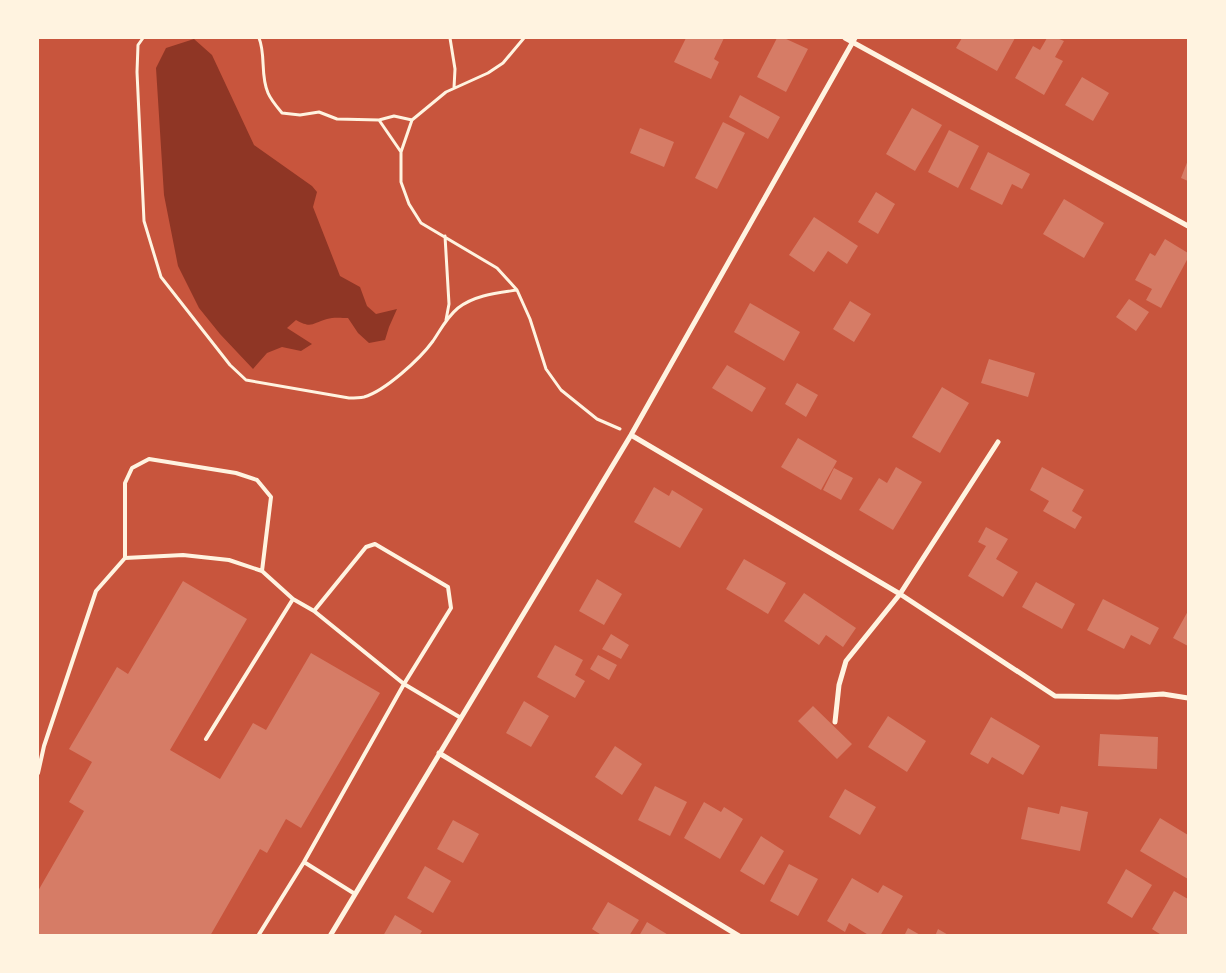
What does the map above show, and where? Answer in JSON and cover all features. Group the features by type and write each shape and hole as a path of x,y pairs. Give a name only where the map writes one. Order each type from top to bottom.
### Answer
{"street":[{"path":"845,38 854,40 1188,226"},
{"path":"330,936 632,435 854,40"},
{"path":"632,435 900,594 1055,696 1118,697 1163,694 1188,698"},
{"path":"835,722 839,685 846,660 900,594 998,442"},
{"path":"439,753 739,936"}],"lane":[{"path":"38,773 44,746 96,591 125,558 124,483 132,468 149,459 236,472 257,480 271,498 262,571"},
{"path":"258,936 304,862 404,684 451,608 448,587 375,544 366,547 314,611"},
{"path":"125,558 183,555 229,560 262,571 293,599 314,611 404,684 461,718"},
{"path":"206,739 293,599"},
{"path":"304,862 355,894"}],"path":[{"path":"143,38 138,45 137,72 144,221 161,277 230,365 246,380 349,398 365,397 411,365 432,342 446,321 458,308 473,299 517,290"},
{"path":"264,38 260,39 262,67 267,92 282,113 300,115 319,112 338,118 379,120 394,116 412,120"},
{"path":"450,38 455,69 454,88"},
{"path":"524,38 503,63 488,73 446,92 412,120 400,152 402,182 410,204 421,224 445,236 496,268 517,290 530,319 546,369 561,390 598,419 632,435"},
{"path":"379,120 400,152"},
{"path":"445,236 449,304 446,321"}],"shaded area":[{"path":"194,39 212,55 254,145 312,186 317,192 313,207 340,276 360,287 367,306 376,314 397,309 385,340 369,343 358,333 348,318 329,318 309,325 296,320 287,328 312,344 301,351 282,347 267,353 253,369 220,334 199,308 178,266 164,195 156,68 166,48"}],"building":[{"path":"686,38 724,38 714,59 719,62 711,79 674,62"},
{"path":"777,38 784,38 808,49 786,92 757,77"},
{"path":"962,38 1015,38 997,71 956,48"},
{"path":"1047,38 1057,38 1064,41 1055,57 1063,61 1044,95 1015,78 1033,46 1040,50"},
{"path":"1082,77 1109,93 1093,121 1065,105"},
{"path":"740,95 780,117 768,139 729,117"},
{"path":"912,108 942,125 915,171 886,154"},
{"path":"723,122 745,133 717,189 695,178"},
{"path":"640,128 674,142 664,167 630,153"},
{"path":"949,130 979,146 958,188 928,172"},
{"path":"988,152 1030,174 1022,189 1012,184 1002,205 970,189"},
{"path":"1188,160 1188,181 1181,178"},
{"path":"876,192 895,204 878,234 858,222"},
{"path":"1064,199 1104,223 1084,258 1043,234"},
{"path":"814,217 858,246 847,264 828,251 814,272 789,255"},
{"path":"1165,239 1188,253 1188,258 1161,308 1146,300 1152,289 1135,280 1150,253 1155,256"},
{"path":"1129,299 1149,312 1136,331 1116,317"},
{"path":"850,301 871,314 854,342 833,329"},
{"path":"750,303 800,332 784,361 734,332"},
{"path":"989,359 1035,373 1028,397 981,383"},
{"path":"727,365 766,388 752,412 712,388"},
{"path":"797,383 818,395 806,417 785,404"},
{"path":"942,387 969,403 940,453 912,437"},
{"path":"798,438 837,461 821,490 781,467"},
{"path":"896,467 922,482 893,530 859,510 879,478 887,483"},
{"path":"1042,467 1084,490 1072,511 1082,517 1075,529 1043,511 1049,501 1030,490"},
{"path":"834,468 853,478 841,500 823,490"},
{"path":"654,487 669,496 672,490 703,509 680,548 634,522"},
{"path":"986,527 1008,539 996,559 1018,572 1003,597 968,576 986,546 978,542"},
{"path":"744,559 786,583 768,614 726,589"},
{"path":"597,579 622,594 604,625 579,611"},
{"path":"183,581 247,619 170,750 220,779 253,723 266,730 311,653 380,693 301,828 286,819 267,853 260,849 210,936 38,936 38,891 84,811 69,802 92,762 69,749 117,667 128,674"},
{"path":"1036,582 1075,604 1062,629 1022,607"},
{"path":"804,593 856,628 843,647 826,635 819,645 784,621"},
{"path":"1103,599 1159,628 1150,645 1131,635 1124,649 1087,630"},
{"path":"1188,611 1188,646 1173,638"},
{"path":"611,634 629,645 621,659 602,649"},
{"path":"555,645 583,660 575,675 585,681 575,698 537,677"},
{"path":"598,655 617,665 609,680 590,669"},
{"path":"524,701 549,716 531,747 506,733"},
{"path":"813,706 852,744 837,759 798,721"},
{"path":"888,716 926,741 907,772 868,747"},
{"path":"991,717 1040,746 1023,775 992,757 988,764 970,754"},
{"path":"1100,734 1158,737 1157,769 1098,766"},
{"path":"615,746 642,764 622,795 595,777"},
{"path":"655,786 687,802 670,836 638,820"},
{"path":"845,789 876,807 860,835 829,817"},
{"path":"704,802 721,812 724,807 743,819 720,859 684,838"},
{"path":"1061,806 1088,812 1080,851 1021,839 1028,807 1059,814"},
{"path":"1160,818 1188,835 1188,879 1140,851"},
{"path":"453,820 479,834 463,863 437,849"},
{"path":"761,836 784,851 764,885 740,871"},
{"path":"789,864 818,879 798,916 770,901"},
{"path":"425,866 451,881 433,913 407,898"},
{"path":"1126,869 1152,885 1132,918 1107,903"},
{"path":"852,878 878,893 883,885 903,896 880,936 870,936 849,923 845,932 827,921"},
{"path":"1174,891 1188,899 1188,936 1163,936 1152,929"},
{"path":"608,902 639,920 629,936 603,936 592,929"},
{"path":"395,915 422,931 419,936 383,936"},
{"path":"647,922 670,936 639,936"},
{"path":"908,928 922,936 904,936"},
{"path":"938,929 950,936 935,936"}]}
